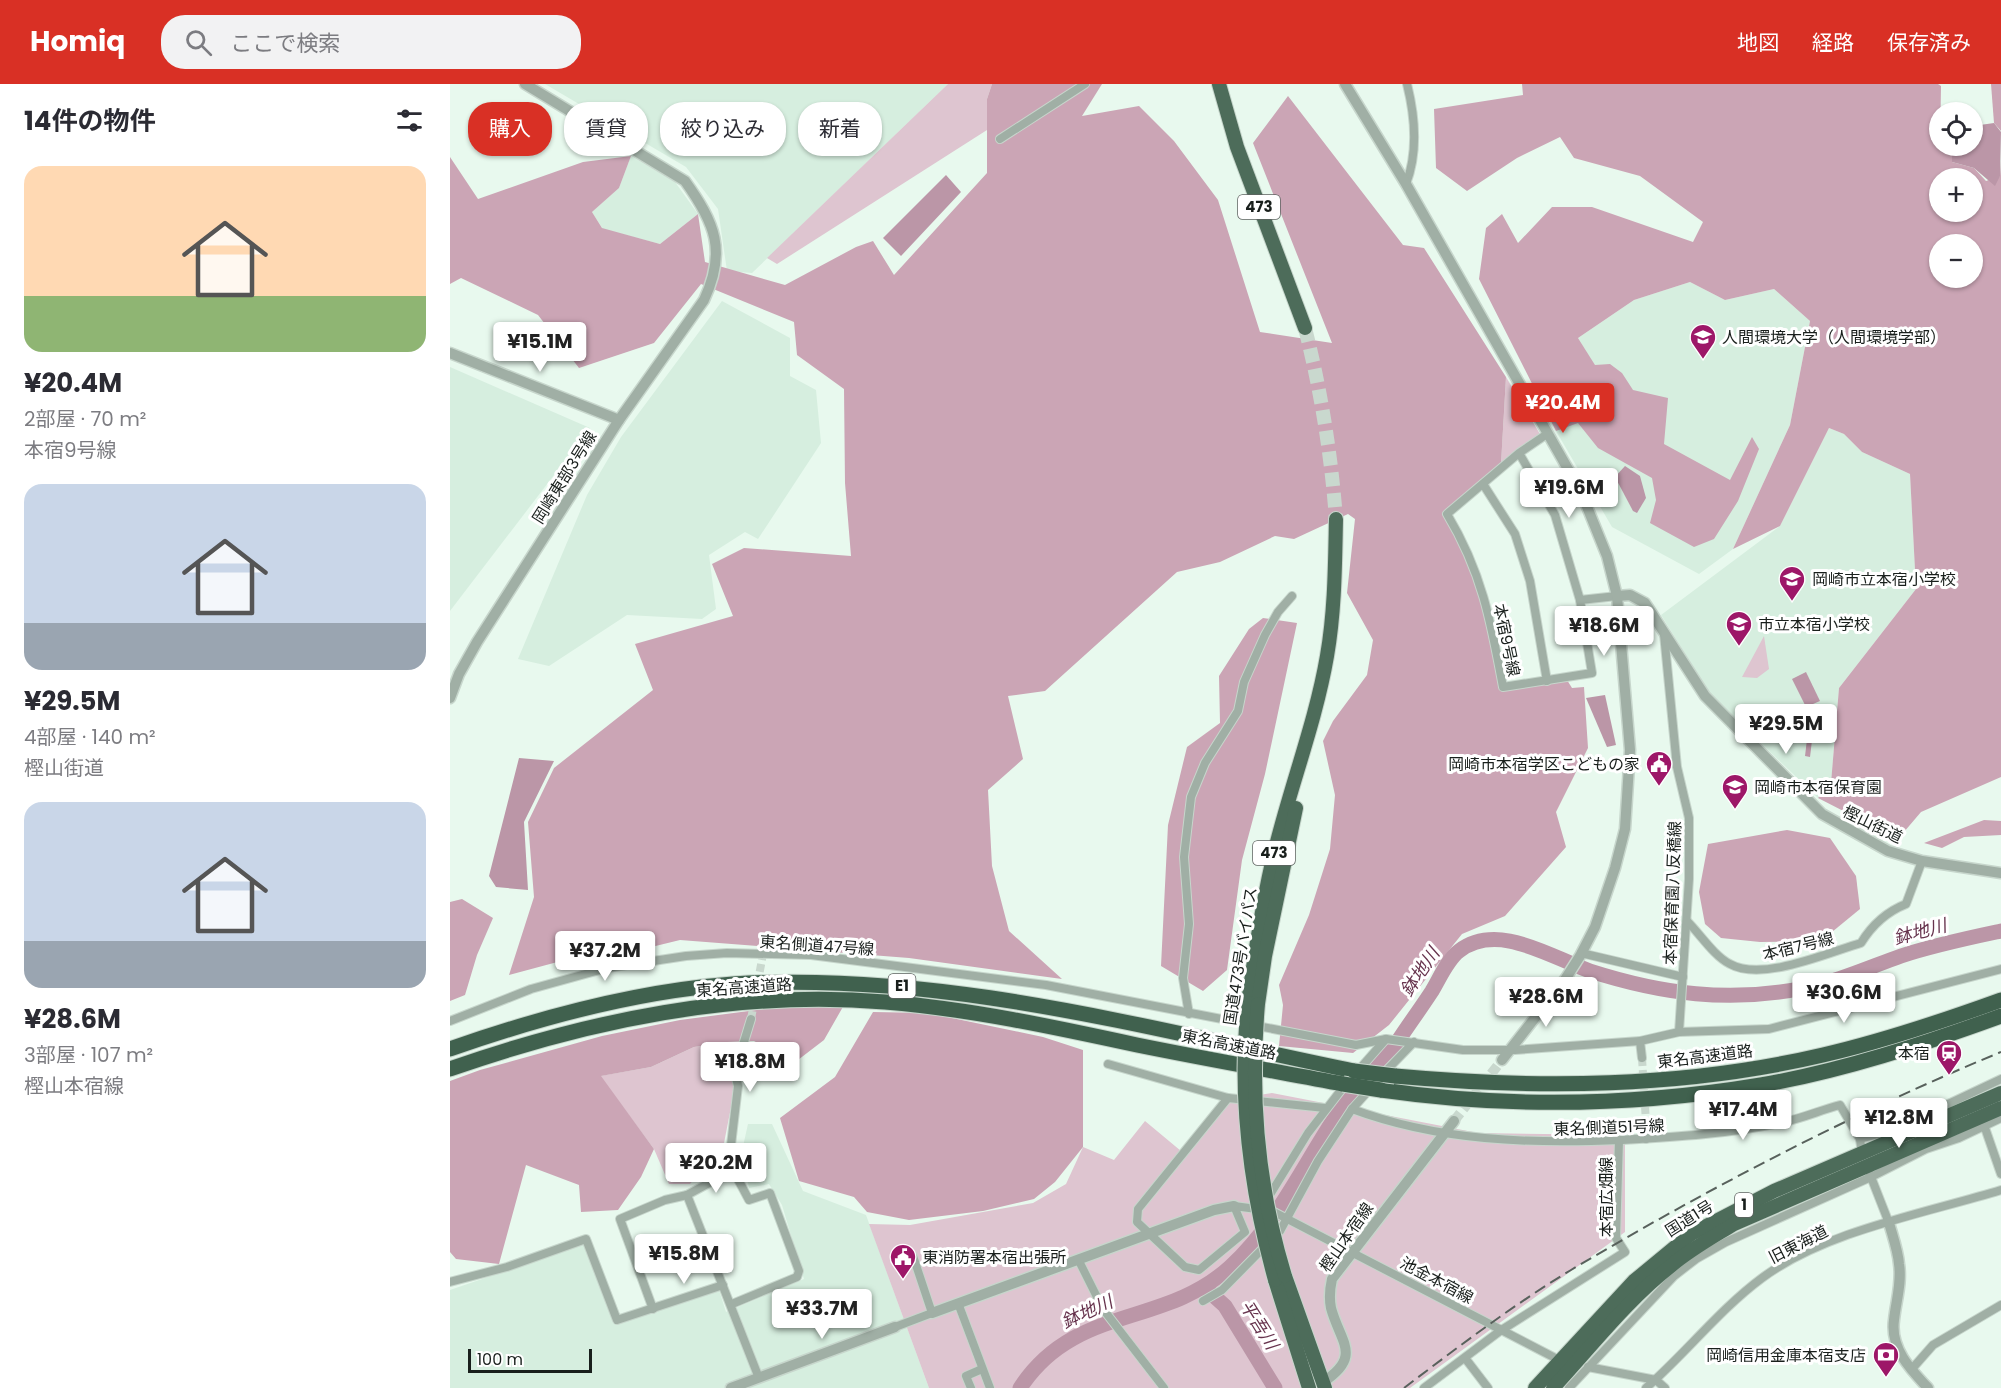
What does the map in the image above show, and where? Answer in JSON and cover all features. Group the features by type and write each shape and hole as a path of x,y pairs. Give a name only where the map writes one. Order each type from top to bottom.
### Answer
{"highway":[{"name":"473","path":"1219,84 1237,147 1305,328"},
{"name":"国道473号バイパス","path":"1309,1388 1280,1278 1255,1200 1247,1136 1244,1082 1253,1004 1254,953 1275,848 1316,706 1327,654 1334,597 1336,519"},
{"name":"東名高速道路","path":"450,1049 563,1014 678,991 732,984 849,982 908,986 1011,1001 1354,1071 1516,1084 1640,1082 1700,1076 1822,1055 1875,1041 2001,1000"},
{"name":"東名高速道路","path":"450,1069 553,1035 650,1014 746,1003 839,1000 884,1002 992,1016 1381,1090 1461,1100 1527,1103 1632,1099 1762,1084 1820,1072 1939,1038 2001,1016"},
{"name":"国道1号","path":"1535,1388 1634,1281 1691,1234 1754,1201 1867,1165 2001,1093"},
{"name":"国道1号","path":"1553,1388 1657,1278 1672,1265 1726,1229 2001,1108"},
{"name":"国道473号バイパス","path":"1280,1278 1324,1385"}],"street":[{"name":"岡崎東部3号線","path":"450,698 459,674 477,642 619,420 704,300 714,279 718,260 715,234 697,199 684,181 525,84"},
{"path":"1000,139 1085,84"},
{"path":"1345,84 1406,184 1595,521 1617,596 1630,750 1625,829 1605,900 1580,954 1566,978 1502,1060"},
{"path":"1406,184 1412,168 1414,131 1412,104 1407,84"},
{"path":"450,352 619,420"},
{"path":"1547,434 1519,453 1555,515 1580,600 1617,596"},
{"name":"本宿9号線","path":"1519,453 1447,514 1467,547 1482,590 1503,687 1592,673 1580,600"},
{"path":"1483,484 1515,534 1518,543 1530,581 1547,681"},
{"name":"樫山街道","path":"1617,596 1630,595 1645,603 1705,696 1822,814 1887,851 1923,861 2001,873"},
{"path":"1189,1014 1184,978 1189,924 1184,857 1191,797 1201,772 1238,711 1244,682 1265,635 1278,612 1292,596"},
{"name":"本宿保育園八反橋線","path":"1664,633 1677,767 1689,818 1687,921 1679,1032"},
{"name":"本宿7号線","path":"1687,921 1729,964 1745,970 1768,970 1861,943 1870,928 1893,909 1906,904 1923,861"},
{"name":"東名側道47号線","path":"450,1022 563,978 686,956 727,953 812,955 1046,985 1146,1002 1189,1014 1356,1045 1386,1039 1414,1041 1463,1050 1510,1050 1640,1041 1679,1032 1769,1029 2001,969"},
{"path":"1580,954 1683,977"},
{"path":"732,1304 797,1277 800,1271 770,1193 749,1200 733,1170 731,1145 738,1086 733,1064 734,1054 743,1045 751,1018"},
{"path":"1261,1209 1325,1108 1386,1039"},
{"path":"1203,1301 1222,1290 1280,1231 1318,1161 1352,1110 1414,1041"},
{"path":"1640,1041 1642,1058"},
{"path":"1108,1064 1228,1098 1325,1108"},
{"path":"1922,1386 1896,1342 1893,1323 1899,1289 1899,1264 1889,1224 1860,1139 1893,1130 2001,1079"},
{"path":"731,1388 1147,1234 1214,1210 1234,1206 1245,1232 1199,1270 1185,1266 1147,1234 1137,1222 1138,1209 1228,1098"},
{"name":"東名側道51号線","path":"1352,1110 1416,1128 1513,1142 1572,1143 1681,1138 1784,1122 1840,1104 1860,1139"},
{"path":"1569,1388 1674,1276 1726,1242 1790,1212 1867,1165 2001,1118"},
{"name":"樫山本宿線","path":"1324,1385 1341,1368 1346,1357 1347,1345 1331,1307 1332,1279 1454,1121"},
{"path":"1646,1122 1647,1139"},
{"path":"1984,1125 2001,1174"},
{"name":"本宿広畑線","path":"1500,1330 1625,1252 1616,1238 1619,1140"},
{"path":"654,1309 620,1220 665,1200 687,1195 733,1170"},
{"name":"旧東海道","path":"1646,1388 1762,1278 1830,1242 2001,1190"},
{"path":"687,1195 732,1304 759,1378"},
{"path":"1790,1212 1801,1196"},
{"name":"池金本宿線","path":"1234,1206 1272,1211 1560,1360 1575,1365 1656,1380"},
{"path":"450,1282 507,1268 586,1239 617,1320 723,1285"},
{"path":"914,1256 932,1312"},
{"path":"1078,1259 1103,1309 1164,1388"},
{"path":"1657,1278 1674,1276"},
{"path":"958,1303 990,1388"},
{"path":"1911,1370 1933,1346 1999,1308"},
{"path":"1424,1388 1500,1330"},
{"path":"1466,1358 1488,1388"},
{"path":"971,1388 966,1376 982,1368"},
{"path":"1656,1380 1665,1388"}],"shaded area":[{"path":"545,84 948,84 882,148 882,102 798,102 798,156 873,156 752,273 727,271 718,209 686,167 667,156 786,156 786,102 660,102 660,152 648,145 648,102 576,102"},
{"path":"948,84 992,84 987,99 987,130 777,264 767,258 873,156 882,156 882,147"},
{"path":"992,84 1102,84 1082,116 1139,106 1174,141 1218,200 1260,332 1332,343 1253,143 1288,96 1403,245 1424,248 1506,377 1501,464 1444,513 1465,556 1480,599 1500,690 1567,680 1572,688 1584,687 1588,748 1556,812 1566,847 1505,916 1462,934 1389,1025 1353,1053 1279,1046 1283,1005 1279,985 1309,915 1330,849 1335,795 1323,741 1333,721 1367,675 1373,640 1347,593 1355,519 1348,514 1294,539 1275,536 1220,562 1177,572 1045,691 1008,696 1023,759 988,790 992,866 1009,931 1062,979 909,958 680,940 631,952 576,957 509,975 534,897 528,822 554,768 653,690 635,644 733,616 712,564 744,548 851,556 845,483 844,389 797,355 794,322 701,284 654,343 579,368 538,315 461,278 450,284 450,157 478,199 583,162 631,156 619,188 592,212 602,228 660,244 698,214 705,262 785,285 856,247 873,241 894,275 987,173 987,99"},
{"path":"1522,84 1938,84 1941,86 1941,102 1929,102 1929,156 1952,156 1952,162 1974,168 1929,168 1929,222 1983,222 1983,178 1986,181 2000,176 2001,161 2001,777 1921,812 1898,839 1818,798 1831,783 1839,688 1916,589 1910,474 1862,452 1844,434 1829,428 1780,526 1733,549 1790,425 1810,321 1774,289 1725,300 1690,282 1634,300 1578,338 1595,365 1610,364 1622,373 1633,390 1668,398 1664,444 1730,480 1752,437 1759,449 1738,501 1714,539 1694,547 1650,523 1656,500 1652,478 1598,448 1578,423 1556,431 1479,279 1486,228 1502,214 1518,243 1552,207 1592,207 1693,242 1703,222 1640,176 1574,158 1560,137 1517,158 1467,191 1436,168 1434,109 1523,95"},
{"path":"1991,84 2001,84 2001,131 1994,123"},
{"path":"1994,123 2001,132 2000,176 1995,186 1983,176 1983,168 1952,162 1952,156 1983,156 1983,125"},
{"path":"631,156 675,182 698,214 660,244 603,229 592,212 619,188"},
{"path":"946,175 961,192 901,256 883,238"},
{"path":"1690,282 1725,300 1774,289 1810,321 1790,425 1733,549 1699,574 1612,527 1556,431 1595,366 1578,338 1634,300"},
{"path":"722,301 790,338 790,376 816,390 821,443 758,539 745,532 709,555 716,609 702,619 627,615 549,666 518,659 587,495 621,437"},
{"path":"450,367 590,428 450,611"},
{"path":"1506,377 1540,434 1501,464"},
{"name":"岡崎市立本宿小学校","path":"1829,428 1844,434 1862,452 1910,474 1916,589 1839,688 1831,784 1818,798 1711,695 1661,615 1780,526"},
{"path":"1625,466 1640,476 1646,498 1637,513 1633,511 1615,477"},
{"path":"1263,618 1297,623 1265,774 1242,860 1227,970 1203,991 1161,966 1168,825 1187,747 1220,723 1219,676 1249,629"},
{"path":"1764,636 1769,669 1757,678 1742,677"},
{"path":"1806,672 1820,701 1806,707 1792,679"},
{"path":"1605,695 1616,745 1607,747 1586,698"},
{"path":"1809,723 1814,724 1810,757 1805,756"},
{"path":"519,758 554,761 524,822 528,890 496,887 489,876"},
{"path":"1984,820 2001,821 2001,835 1964,837 1942,848 1924,843"},
{"path":"1787,830 1830,838 1856,876 1860,909 1821,941 1760,942 1721,938 1705,924 1699,892 1708,844"},
{"path":"462,899 493,918 477,955 465,995 450,1001 450,902"},
{"path":"844,1005 824,1040 794,1063 754,1041 727,1042 694,1047 651,1067 601,1076 654,1149 641,1177 618,1210 581,1212 579,1185 526,1165 499,1264 456,1259 450,1252 450,1081 480,1070 602,1036 680,1020 779,1007"},
{"path":"873,1012 928,1013 1043,1037 1083,1050 1083,1147 1055,1182 1034,1199 983,1211 909,1220 867,1212 854,1197 799,1181 780,1118 835,1077"},
{"path":"727,1042 734,1092 724,1143 690,1184 669,1184 654,1149 600,1076 651,1067 694,1047"},
{"path":"1272,1093 1478,1133 1625,1135 1625,1232 1410,1388 929,1388 869,1224 910,1225 1033,1203 1066,1184 1083,1147 1114,1160 1145,1121 1181,1151 1221,1101"},
{"path":"748,1124 772,1124 803,1191 866,1215 929,1388 450,1388 450,1290 587,1243 619,1323 719,1290 726,1312 804,1279 782,1205 769,1184 749,1188 742,1151"}],"waterway":[{"name":"鉢地川","path":"1020,1388 1042,1361 1067,1342 1093,1329 1177,1300 1204,1286 1230,1267 1247,1250 1276,1212 1352,1092 1394,1046 1451,959 1459,951 1474,943 1491,940 1525,945 1590,971 1643,985 1696,994 1749,995 1776,993 1816,985 1913,952 2001,931"},
{"name":"平吾川","path":"1204,1287 1225,1306 1275,1388"}],"tunnel":[{"path":"1305,328 1325,422 1336,519"},
{"path":"751,1019 763,954"},
{"path":"1642,1058 1646,1122"},
{"path":"1454,1121 1502,1060"}],"railway":[{"path":"1404,1388 1528,1297 1676,1210 1836,1126 2001,1052"}],"place":[{"name":"人間環境大学（人間環境学部）","path":"1703,360"},
{"name":"岡崎市立本宿小学校","path":"1792,602"},
{"name":"市立本宿小学校","path":"1739,647"},
{"name":"岡崎市本宿学区こどもの家","path":"1659,787"},
{"name":"岡崎市本宿保育園","path":"1735,810"},
{"name":"本宿","path":"1949,1076"},
{"name":"東消防署本宿出張所","path":"903,1280"},
{"name":"岡崎信用金庫本宿支店","path":"1886,1378"}]}
